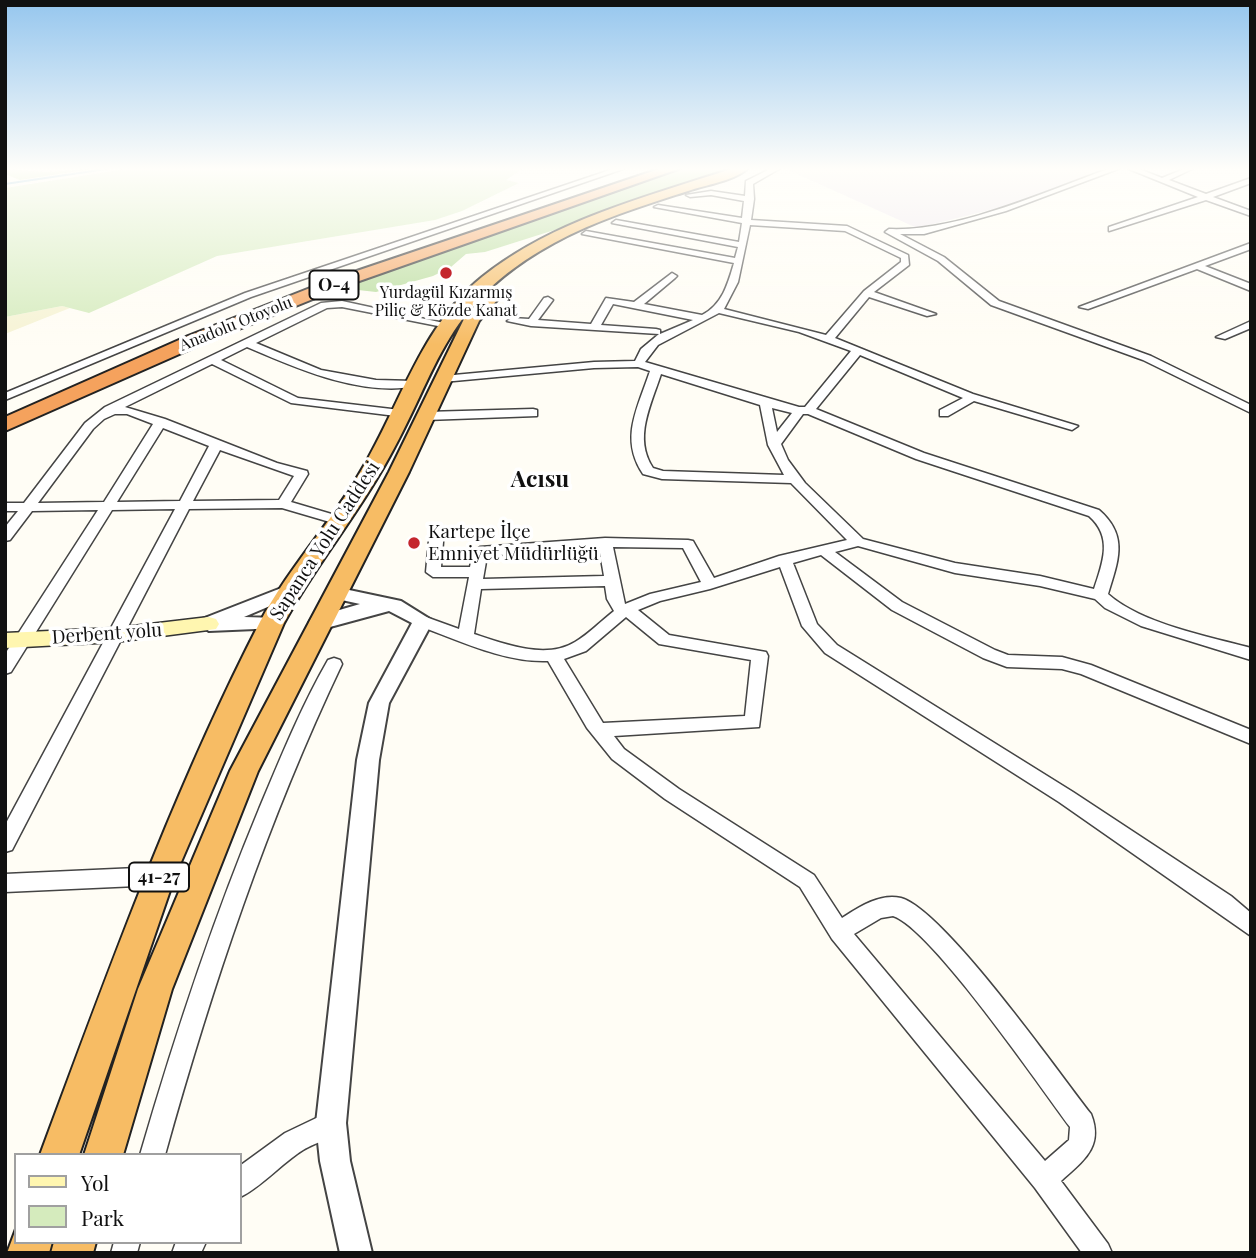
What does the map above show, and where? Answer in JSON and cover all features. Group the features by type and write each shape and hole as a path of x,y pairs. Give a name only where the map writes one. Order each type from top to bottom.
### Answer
{"highway":[{"name":"Anadolu Otoyolu","path":"5,413 290,293 473,228"},
{"name":"Anadolu Otoyolu","path":"5,425 181,346 299,298 495,228"},
{"name":"Sapanca Yolu Caddesi","path":"60,1153 159,876 272,623 289,591 340,521 374,466 414,384 448,325 485,282 533,248 579,228"},
{"name":"Sapanca Yolu Caddesi","path":"104,1153 155,989 244,771 426,416 472,318 495,293 546,253 604,228"},
{"path":"289,591 335,593"},
{"path":"272,623 319,623"}],"main road":[{"name":"Derbent yolu","path":"14,640 116,635 209,624"}],"street":[{"path":"5,397 248,295 446,228"},
{"path":"644,228 741,245"},
{"path":"732,285 741,245 749,228"},
{"path":"512,321 659,335 718,310 732,285 746,268 751,228"},
{"path":"829,228 913,233 936,228"},
{"path":"1112,229 1116,228"},
{"path":"829,338 867,293 907,259 847,229"},
{"path":"881,231 941,259 995,303 1147,358 1251,410"},
{"path":"586,234 737,261"},
{"path":"1084,307 1251,246"},
{"path":"1197,266 1251,288"},
{"path":"637,304 672,276"},
{"path":"867,293 931,314"},
{"path":"531,323 548,300"},
{"path":"594,328 610,300 700,318"},
{"path":"5,537 75,442 97,417 245,342 330,304 448,325"},
{"path":"718,310 829,338 973,397 1072,426"},
{"path":"639,364 647,347 659,335 673,311"},
{"path":"1221,337 1251,324"},
{"path":"245,342 318,373 376,383 414,384"},
{"path":"774,445 858,349"},
{"path":"211,359 295,401 400,414"},
{"path":"443,379 594,365 639,364 765,403 804,411 920,456 1094,513 1106,523 1113,538 1100,595"},
{"path":"656,371 638,424 636,440 645,467 651,473 796,479"},
{"path":"944,413 973,397"},
{"path":"765,403 774,445 796,479 858,542"},
{"path":"107,411 129,411 272,466 302,474 284,504"},
{"path":"426,416 533,413"},
{"path":"5,668 14,640 107,506 161,422"},
{"path":"5,844 217,443"},
{"path":"5,508 284,504 340,521"},
{"path":"437,530 433,572 477,578 612,581"},
{"path":"598,730 753,722 760,656 665,640 624,610 612,581 605,542"},
{"path":"466,637 480,552 605,542 688,544 710,584"},
{"path":"335,593 394,605 423,621 466,637 553,655 586,644 624,610 657,597 710,584 784,559 858,542 964,570 1100,595 1109,604 1127,614 1251,654"},
{"path":"822,549 897,606 1000,659 1062,663 1085,669 1251,737"},
{"path":"784,559 810,626 831,649 1066,797 1224,903 1251,926"},
{"path":"209,624 289,591"},
{"path":"319,623 356,611 394,605"},
{"path":"356,1253 335,1161 331,1122 373,727 379,703 423,621"},
{"path":"209,624 272,623"},
{"path":"553,655 598,730 618,754 661,786 798,873 818,894 839,932 1044,1179 1098,1253"},
{"path":"153,1153 185,1037 274,791 334,664"},
{"path":"5,883 159,876"},
{"path":"839,932 880,907 890,906 905,908 939,941 1082,1123 1081,1146 1044,1179"},
{"path":"242,1182 259,1164 285,1146 331,1122"}],"shaded area":[{"path":"62,306 70,308 5,334 5,317"}],"green space":[{"path":"5,228 388,228 217,256 89,313 62,306 5,317"},
{"path":"514,228 562,228 485,252 466,254 451,267 433,276 376,292 340,288"}],"place":[{"name":"Yurdagül Kızarmış Piliç & Közde Kanat","path":"446,273"},
{"name":"Kartepe İlçe Emniyet Müdürlüğü","path":"414,543"}],"district":[{"name":"Acısu","path":"540,480"}]}
